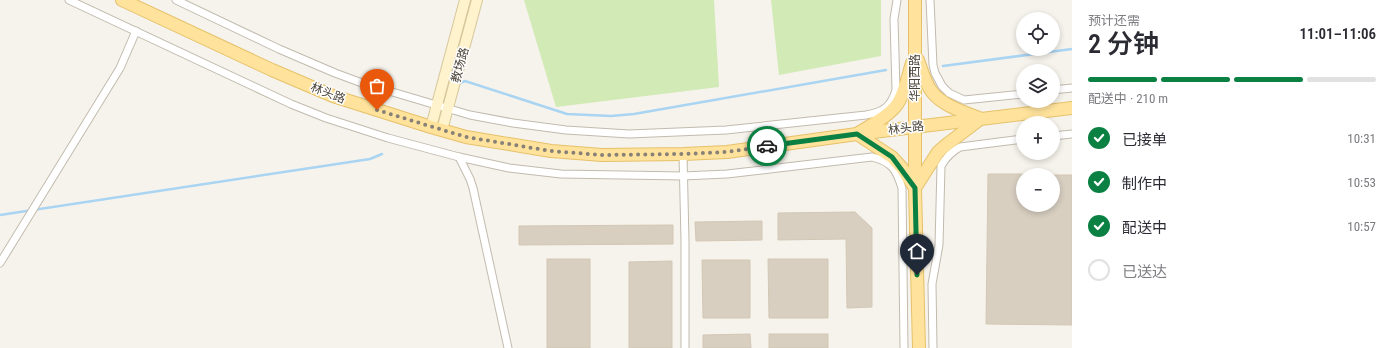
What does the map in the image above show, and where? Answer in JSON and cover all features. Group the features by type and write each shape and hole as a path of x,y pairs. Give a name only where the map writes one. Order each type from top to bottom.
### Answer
{"main road":[{"name":"林头路","path":"122,0 258,64 334,96 466,137 551,151 602,155 727,152 857,134 1072,108"},
{"name":"教场路","path":"437,129 437,105 465,0"},
{"name":"教场路","path":"437,129 448,108 477,0"},
{"name":"华阳西路","path":"915,0 915,188 919,348"},
{"path":"915,52 926,81 933,93 950,106 980,119 938,152 915,188 892,157 857,134 895,107 900,100 915,52"}],"street":[{"path":"69,0 291,104 326,118 388,138 459,157 509,168 561,174 683,176 727,174 872,157 889,163 899,176 902,188 904,348"},
{"path":"176,0 279,49 335,73 392,92 470,114 520,124 566,130 629,134 726,130 876,113 884,110 893,99 896,90 894,19 897,0"},
{"path":"930,0 932,65 942,86 949,93 964,100 1016,95"},
{"path":"0,263 120,68 136,31"},
{"path":"1060,89 1072,88"},
{"path":"1060,135 1072,134"},
{"path":"933,348 932,284 940,245 941,166 945,158 960,147 1016,140"},
{"path":"683,154 685,348"},
{"path":"459,157 473,188 508,348"}],"green space":[{"path":"524,0 714,0 719,87 556,107"},
{"path":"771,0 881,0 881,56 779,75"}],"building":[{"path":"988,174 1016,174 1016,212 1060,212 1060,175 1072,175 1072,325 986,324"},
{"path":"855,212 872,228 872,307 847,308 846,239 778,240 778,213"},
{"path":"762,221 762,240 696,241 695,222"},
{"path":"673,225 673,244 519,245 519,226"},
{"path":"547,259 590,259 590,348 547,348"},
{"path":"768,259 828,259 828,318 769,318"},
{"path":"702,260 750,260 750,318 703,318"},
{"path":"672,261 672,348 629,348 629,262"},
{"path":"750,334 751,348 703,348 703,335"},
{"path":"769,334 828,334 828,348 769,348"}],"waterway":[{"path":"943,66 1072,49"},
{"path":"460,83 465,81 567,114 611,116 634,114 886,70"},
{"path":"0,215 370,159 382,154"}],"way so far":[{"path":"377,110 466,137 551,151 602,155 683,154 727,152 767,146"}],"route":[{"path":"767,146 857,134 892,157 902,168 915,188 917,275"}]}
